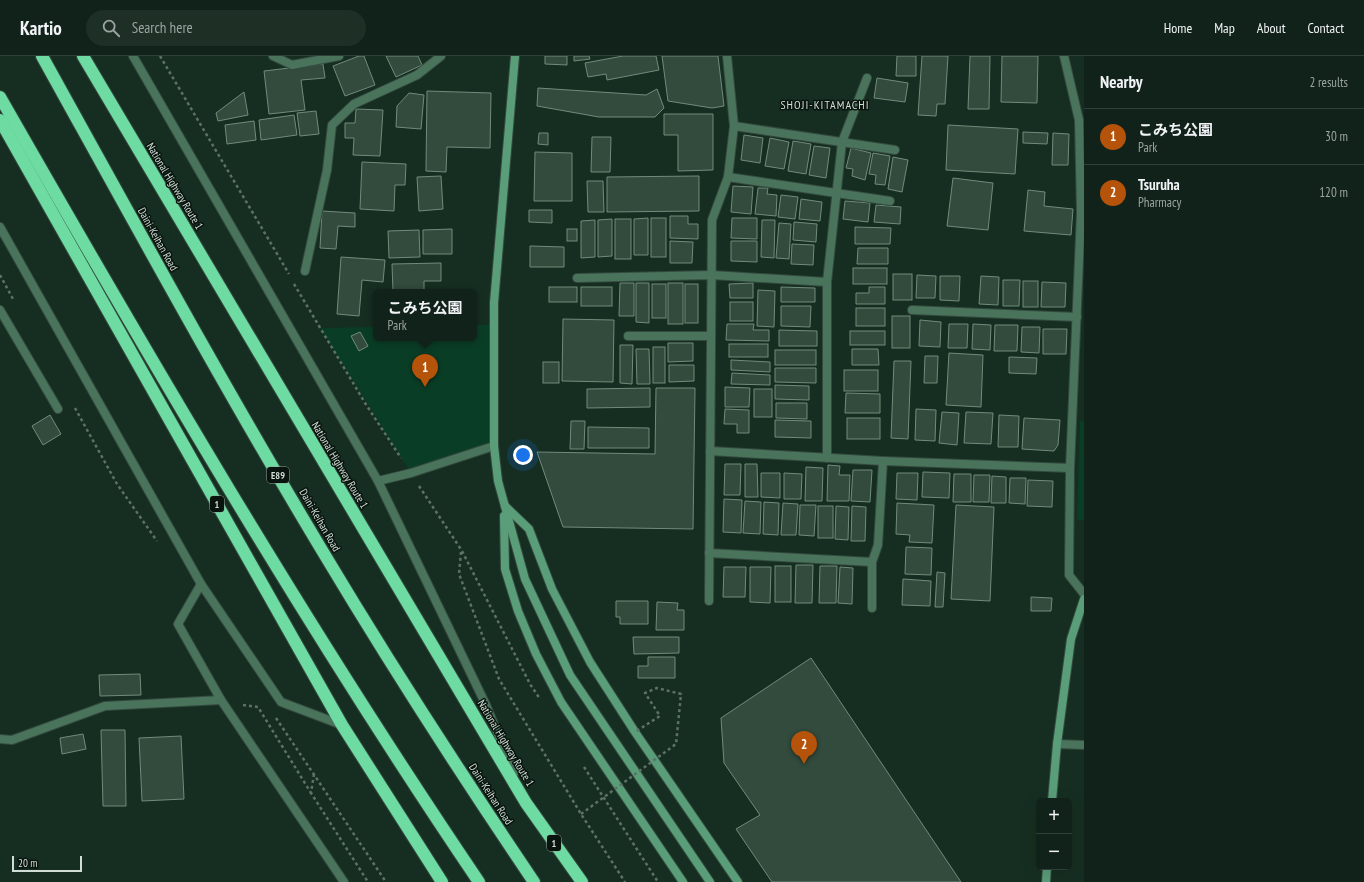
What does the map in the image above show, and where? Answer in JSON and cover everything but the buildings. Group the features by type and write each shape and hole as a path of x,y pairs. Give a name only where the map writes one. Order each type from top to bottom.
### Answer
{"highway":[{"name":"Daini-Keihan Road","path":"42,56 178,302 323,553 478,799 534,882"},
{"name":"National Highway Route 1","path":"83,56 526,803 582,882"},
{"path":"0,97 133,328 284,578 442,826 480,882"},
{"name":"1","path":"0,120 342,725 442,882"}],"street":[{"path":"133,56 378,481 486,705 526,803"},
{"path":"273,56 292,64 339,56"},
{"path":"305,271 327,170 332,125 354,104 417,75 441,56"},
{"path":"515,56 494,303 494,446 498,481 525,579 570,675 710,882"},
{"path":"708,601 712,220 728,177 734,126 727,56"},
{"path":"1064,56 1079,120 1082,213 1070,468 1069,575 1084,594"},
{"path":"827,458 827,282 842,142 866,78"},
{"path":"734,126 895,150"},
{"path":"728,177 890,201"},
{"path":"0,227 202,584 281,702 342,725"},
{"path":"577,278 712,275 827,282"},
{"path":"0,310 58,409"},
{"path":"912,310 1077,317"},
{"path":"628,336 711,336"},
{"path":"378,481 494,446"},
{"path":"710,451 883,461 1070,468"},
{"path":"872,608 872,562 878,545 883,461"},
{"path":"504,506 529,529 552,589 590,662 635,732 738,882"},
{"path":"504,506 505,569 518,611 536,654 561,702 683,882"},
{"path":"709,553 872,562"},
{"path":"202,584 178,624 221,700 344,882"},
{"path":"1052,798 1057,744 1071,640 1084,599"},
{"path":"0,739 12,740 105,706 221,700"},
{"path":"1057,744 1084,745"},
{"path":"1046,882 1048,870"}],"path":[{"path":"462,551 459,574 499,679 625,882"},
{"path":"582,814 676,744 681,694 658,688 645,693 660,716 635,732"},
{"path":"221,700 258,707 368,882"},
{"path":"311,793 314,773"}],"green space":[{"path":"477,325 494,325 494,446 411,473 320,328 373,327 373,341 477,341"},
{"path":"1080,421 1084,421 1084,520 1077,520"}],"place":[{"name":"こみち公園","path":"425,387"},
{"name":"Tsuruha","path":"804,764"}],"district":[{"name":"SHOJI-KITAMACHI","path":"825,104"}]}
